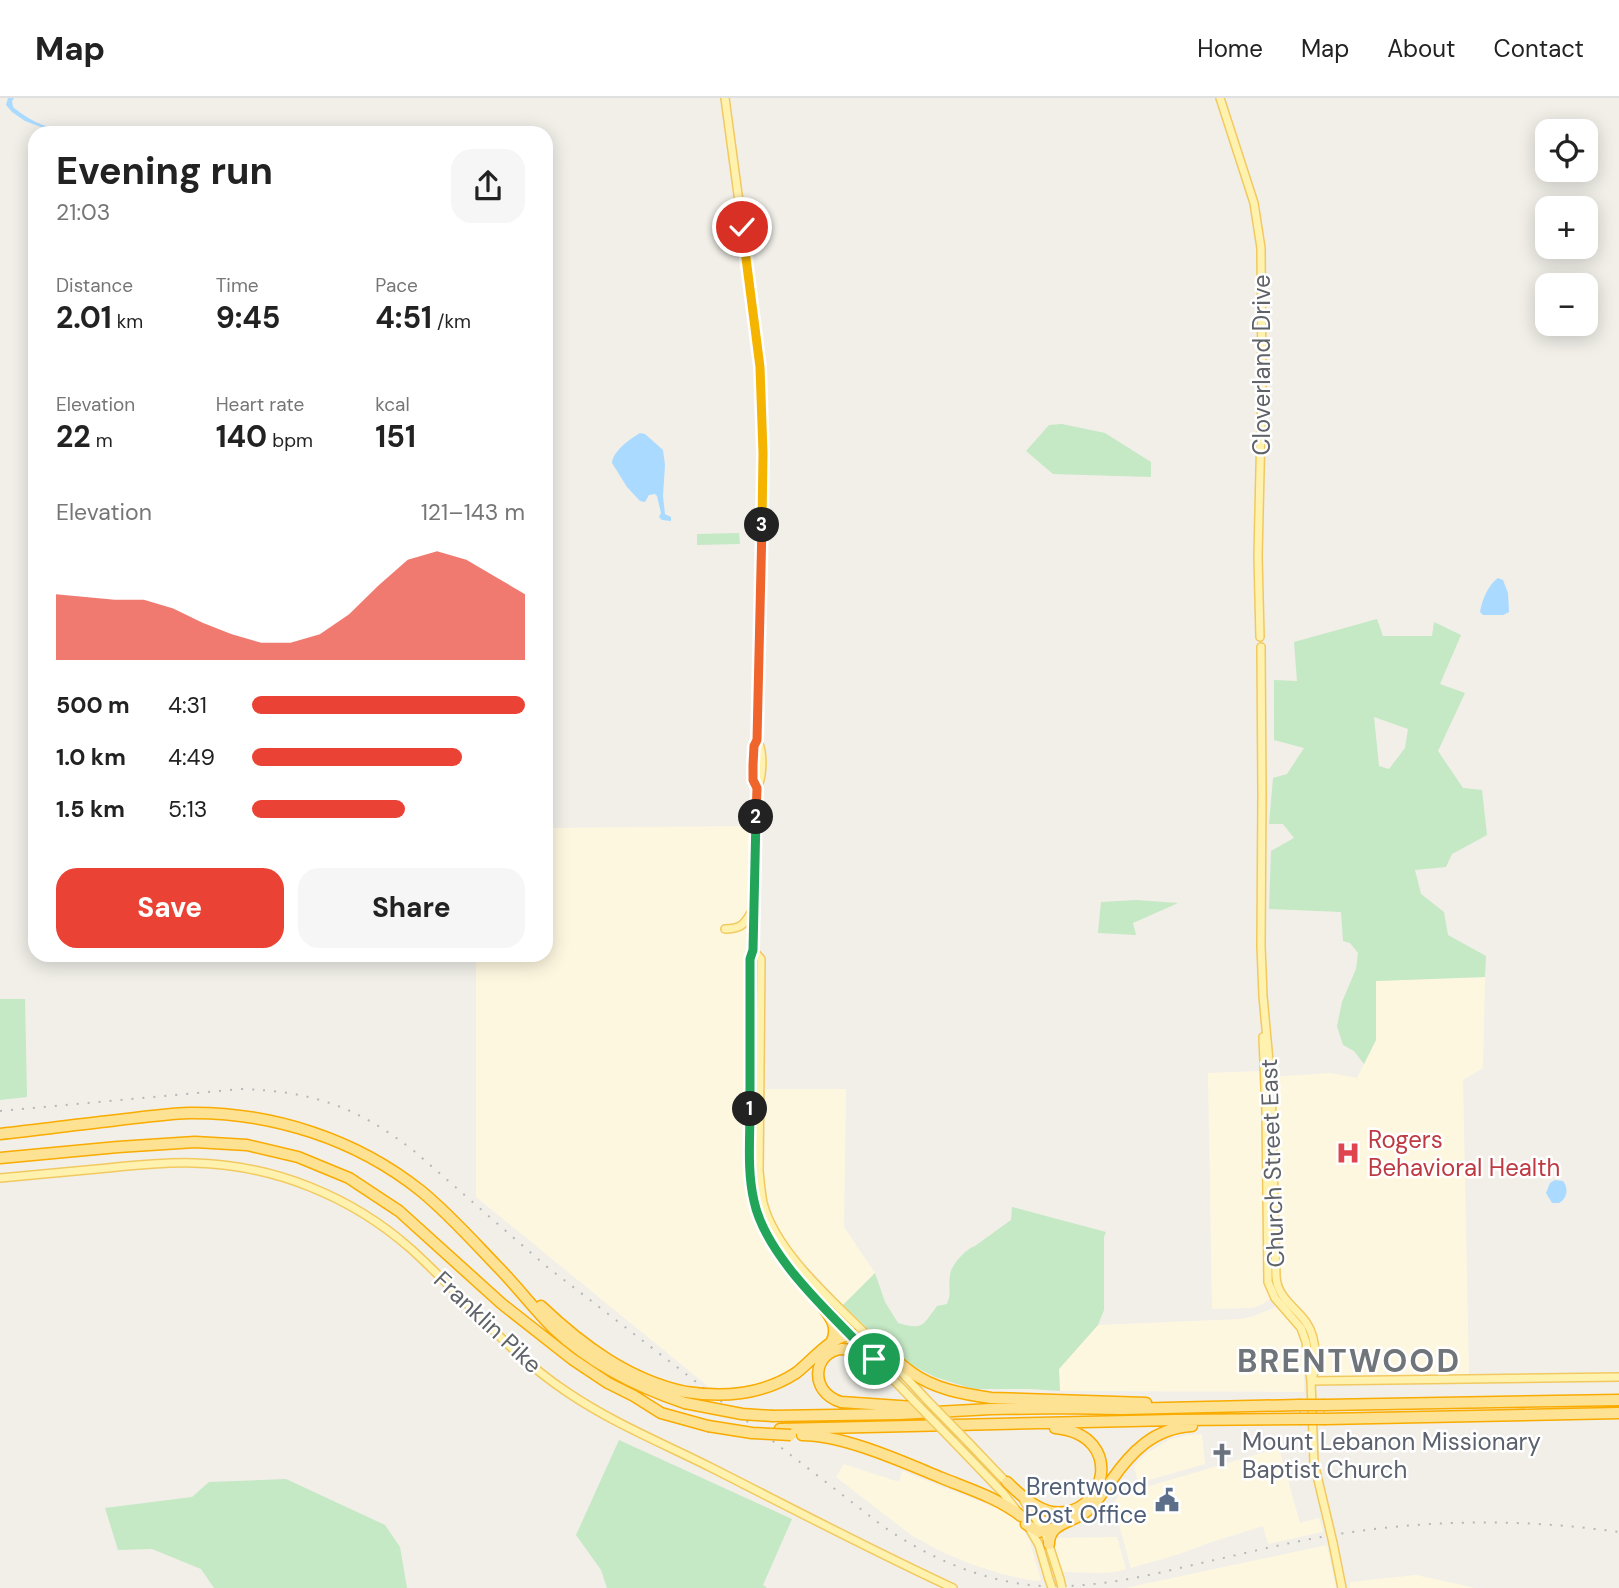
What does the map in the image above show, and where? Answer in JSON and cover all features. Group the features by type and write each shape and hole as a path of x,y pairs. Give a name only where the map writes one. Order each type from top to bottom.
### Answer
{"highway":[{"path":"0,1135 183,1113 240,1116 288,1125 349,1147 398,1174 421,1191 502,1271 549,1324 587,1355 635,1384 741,1414 899,1414 991,1409"},
{"path":"0,1158 195,1142 247,1145 298,1157 349,1178 399,1211 502,1304 608,1383 672,1412 708,1424 752,1433 813,1435 835,1439 879,1454 1010,1507 1039,1532 1056,1528 1086,1512 1134,1452 1156,1435 1183,1426 1299,1419"},
{"path":"816,1298 834,1324 835,1332 831,1343"},
{"path":"686,1397 743,1394 771,1386 796,1373 838,1338 853,1338 873,1342 912,1373 938,1386 968,1395 1149,1403 1184,1408"},
{"path":"874,1359 848,1350 832,1352 819,1370 818,1382 822,1391 831,1399 844,1403 887,1407 991,1409 1619,1400"},
{"path":"708,1424 780,1429 1619,1413"},
{"path":"1007,1482 1033,1503 1053,1512 1081,1506 1100,1484 1099,1455 1084,1436 1074,1430 1024,1425"},
{"path":"1049,1544 1051,1533 1056,1528"}],"main road":[{"path":"725,98 756,328 762,405 757,740 761,746 761,780 757,788 753,950 750,959 750,1168 754,1205 774,1248 794,1274 1003,1493 1039,1545 1052,1588"},
{"name":"Cloverland Drive","path":"1220,98 1254,203 1261,248 1262,385 1258,551 1260,637"},
{"name":"Church Street East","path":"1261,647 1261,946 1268,1282 1275,1298 1304,1334 1311,1381 1315,1468 1342,1588"},
{"path":"725,929 741,926 754,907"},
{"path":"753,950 761,959 759,1171 764,1205 772,1225 794,1260 1029,1508 1044,1531 1062,1588"},
{"name":"Franklin Pike","path":"0,1178 148,1164 195,1163 263,1172 326,1194 376,1222 404,1243 533,1366 577,1399 953,1588"},
{"path":"1311,1381 1619,1377"}],"shaded area":[{"path":"751,826 747,1183 756,1222 773,1258 829,1322 832,1331 828,1339 791,1369 757,1385 709,1387 476,1197 476,962 553,962 553,828"},
{"path":"1485,977 1483,1068 1463,1080 1469,1375 1319,1377 1319,1345 1316,1333 1285,1295 1279,1279 1272,1077 1330,1073 1357,1078 1376,1040 1376,981"},
{"path":"1261,1071 1264,1273 1270,1299 1251,1308 1212,1309 1208,1073"},
{"path":"765,1089 846,1089 844,1227 875,1273 843,1305 791,1249 772,1215 764,1178"},
{"path":"1276,1307 1296,1328 1302,1342 1304,1392 1060,1391 1059,1369 1098,1325 1241,1319"},
{"path":"1202,1434 1205,1464 1138,1483 1134,1466 1147,1453 1171,1439"},
{"path":"1279,1448 1300,1523 1319,1518 1323,1532 1268,1544 1263,1526 1131,1568 1114,1507 1118,1496"},
{"path":"844,1464 899,1482 902,1471 1007,1512 1029,1539 1041,1580 1002,1574 971,1564 911,1535 836,1477"},
{"path":"1117,1537 1126,1569 1100,1573 1062,1572 1052,1538"},
{"path":"1327,1545 1336,1588 1125,1588"},
{"path":"1416,1575 1475,1588 1350,1588 1350,1582"}],"green space":[{"path":"1062,424 1105,433 1151,462 1151,477 1053,474 1026,451 1049,425"},
{"path":"739,533 740,544 697,545 697,534"},
{"path":"1377,619 1383,636 1432,636 1434,622 1461,635 1440,684 1465,693 1438,751 1463,788 1482,790 1487,835 1452,854 1446,867 1415,870 1421,894 1444,912 1448,935 1486,956 1485,977 1376,981 1376,1040 1364,1064 1354,1051 1343,1045 1337,1026 1342,1002 1356,969 1358,953 1350,943 1343,941 1341,912 1269,909 1271,851 1294,838 1283,824 1269,824 1273,778 1287,774 1304,748 1274,740 1274,680 1297,681 1294,642","holes":["1374,717 1408,729 1405,748 1389,769 1379,766"]},
{"path":"1136,900 1178,903 1133,923 1136,935 1098,933 1101,902"},
{"path":"0,999 25,999 27,1097 0,1100"},
{"path":"1012,1207 1106,1232 1104,1310 1098,1325 1059,1369 1060,1391 973,1389 935,1377 906,1362 843,1305 875,1273 885,1302 898,1323 922,1325 937,1306 947,1304 950,1275 956,1262 967,1250 1011,1220"},
{"path":"619,1440 792,1519 763,1585 767,1588 607,1588 601,1570 576,1535"},
{"path":"286,1479 385,1525 400,1547 407,1588 214,1588 201,1569 152,1549 118,1550 105,1508 192,1497 209,1482"}],"water":[{"path":"8,98 14,98 13,107 47,126 25,121 6,105"},
{"path":"640,433 645,434 663,450 665,514 671,517 671,521 659,517 661,513 655,494 649,495 645,502 640,501 627,487 612,463 619,450"},
{"path":"1498,578 1503,580 1508,593 1509,612 1503,615 1483,615 1480,612 1484,598"},
{"path":"1555,1180 1563,1181 1566,1187 1565,1196 1559,1203 1552,1203 1546,1193 1550,1183"}],"railway":[{"path":"0,1111 240,1089 289,1093 352,1112 393,1135 414,1151 546,1266 884,1527 939,1559 999,1580 1041,1586 1097,1584 1320,1537 1444,1523 1514,1523 1619,1532"}],"place":[{"name":"Rogers Behavioral Health","path":"1348,1153"},
{"name":"Mount Lebanon Missionary Baptist Church","path":"1222,1455"},
{"name":"Brentwood Post Office","path":"1167,1500"}],"district":[{"name":"BRENTWOOD","path":"1349,1361"}],"route":[{"path":"742,227 760,367 763,453 757,740 754,746 753,780 757,788 753,950 750,959 751,1186 762,1227 774,1248 794,1274 874,1359"}]}
